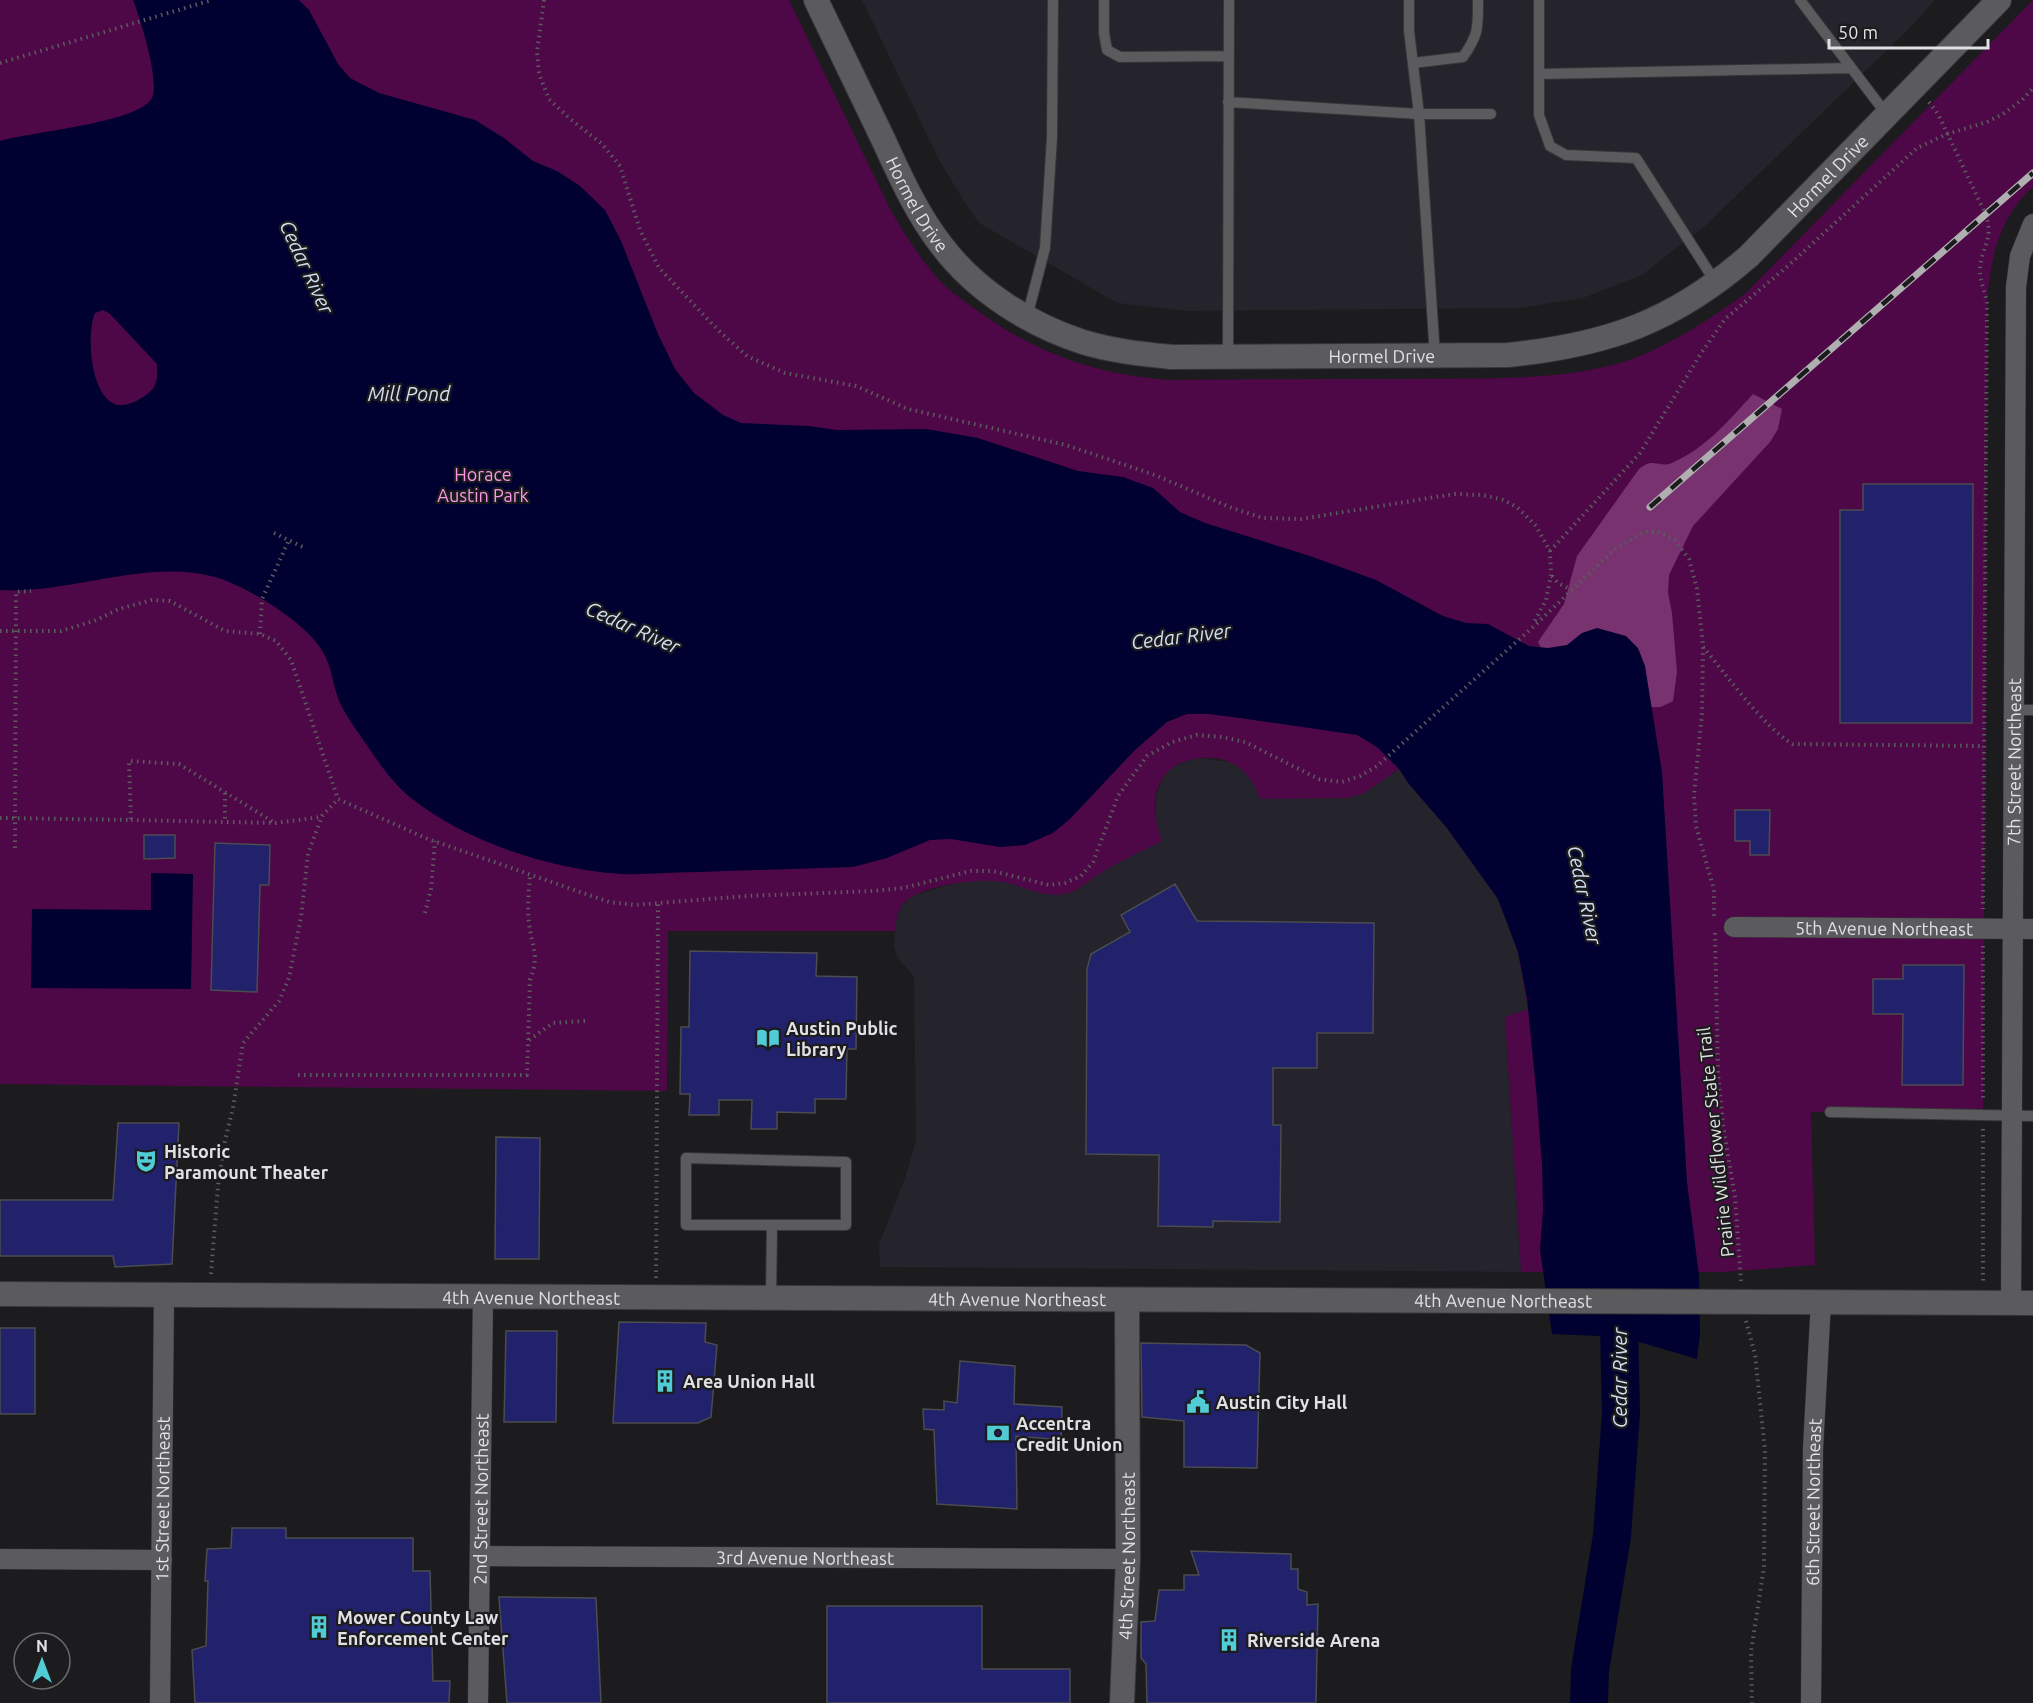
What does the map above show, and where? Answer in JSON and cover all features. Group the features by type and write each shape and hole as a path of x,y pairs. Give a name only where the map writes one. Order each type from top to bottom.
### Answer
{"street":[{"name":"Hormel Drive","path":"816,0 901,178 920,214 942,247 974,279 1010,307 1048,328 1084,342 1131,352 1172,357 1508,355 1553,351 1588,343 1653,322 1716,283 1777,229 1999,0"},
{"name":"7th Street Northeast","path":"2022,1303 2012,1116 2023,929 2024,286 2020,256 2033,224"},
{"name":"5th Avenue Northeast","path":"1734,927 2023,929"},
{"name":"4th Avenue Northeast","path":"0,1294 2022,1303"},
{"name":"1st Street Northeast","path":"160,1703 164,1295"},
{"name":"2nd Street Northeast","path":"478,1703 483,1296"},
{"name":"4th Street Northeast","path":"1122,1703 1128,1559 1126,1300"},
{"name":"6th Street Northeast","path":"1811,1703 1813,1449 1821,1301"},
{"name":"3rd Avenue Northeast","path":"481,1556 1128,1559"},
{"path":"0,1559 162,1560"}],"lane":[{"path":"1027,317 1045,248 1052,137 1053,0"},
{"path":"1104,0 1104,33 1107,50 1120,57 1229,56"},
{"path":"1228,357 1229,0"},
{"path":"1409,0 1409,31 1419,114 1435,356"},
{"path":"1413,63 1463,57 1475,39 1478,26 1478,0"},
{"path":"1539,0 1539,115 1550,146 1566,155 1636,158 1716,283"},
{"path":"1800,0 1887,115"},
{"path":"1539,74 1851,68"},
{"path":"1228,102 1419,114 1491,114"},
{"path":"1830,1112 2033,1116"},
{"path":"686,1158 846,1162 846,1225 772,1225 686,1225 686,1158"},
{"path":"771,1298 772,1225"}],"path":[{"path":"0,63 212,0"},
{"path":"544,0 537,52 538,74 549,99 602,144 620,166 640,230 659,268 718,330 747,356 785,373 856,386 908,409 1066,445 1155,475 1232,508 1263,518 1301,519 1454,494 1483,495 1503,500 1517,507 1536,526 1550,551 1551,575 1546,600 1532,627"},
{"path":"1914,86 1938,114 1990,227 1980,273 1987,303 1983,1302"},
{"path":"1550,551 1640,453 1700,355 1725,319 1790,265 1909,155 1947,134 1987,122 2003,114 2022,100 2033,88"},
{"name":"Prairie Wildflower State Trail","path":"338,799 435,841 609,902 635,905 658,904 747,896 903,888 971,871 993,871 1049,885 1065,883 1081,876 1093,862 1118,796 1147,756 1172,742 1197,735 1222,737 1245,742 1319,779 1342,782 1360,776 1377,766 1616,548 1644,532 1658,532 1675,540 1689,559 1703,646 1702,713 1694,795 1696,826 1714,890 1718,1072 1723,1125 1735,1197 1738,1301 1755,1354 1765,1450 1764,1567 1751,1652 1752,1703"},
{"path":"274,533 303,547"},
{"path":"260,634 261,599 290,540"},
{"path":"1551,575 1558,583 1572,590"},
{"path":"15,848 16,592 31,591"},
{"path":"0,631 61,631 94,621 119,609 152,600 170,601 225,631 260,634 276,641 291,660 338,799 322,816 308,854 301,917 289,978 279,1001 243,1043 218,1186 210,1295"},
{"path":"1703,646 1752,706 1783,739 1793,744 1984,746"},
{"path":"131,820 129,761 179,764 275,824"},
{"path":"225,792 225,821"},
{"path":"0,818 225,821 275,824 322,816"},
{"path":"425,913 431,889 435,841"},
{"path":"298,1075 527,1075 530,980 535,968 536,951 529,923 530,875"},
{"path":"656,1297 658,904"},
{"path":"528,1040 553,1023 585,1020"}],"shaded area":[{"path":"862,0 1935,0 1907,31 1705,226 1642,275 1583,298 1521,308 1186,311 1117,303 979,223 939,160"},
{"path":"1753,394 1782,409 1778,429 1770,442 1693,526 1669,575 1668,593 1677,672 1673,701 1661,707 1631,707 1550,665 1538,642 1564,604 1577,556 1639,469 1649,463 1665,465 1671,463 1697,449 1717,432"},
{"path":"1200,758 1231,762 1245,772 1255,786 1364,793 1399,769 1447,828 1498,899 1518,952 1528,1010 1505,1017 1521,1272 880,1267 879,1244 905,1178 916,1140 914,977 897,957 894,946 896,920 902,905 912,896 963,881 1001,881 1049,894 1073,892 1101,872 1156,824 1156,799 1161,780 1171,768"}],"green space":[{"name":"Horace Austin Park","path":"0,0 789,0 890,209 922,259 946,287 1020,338 1067,359 1117,373 1171,380 1525,377 1610,366 1650,352 1692,329 1745,294 2033,0 2033,187 2012,212 1998,240 1987,303 1983,1115 1811,1112 1815,1265 1722,1272 1521,1272 1505,1017 1528,1009 1518,952 1498,899 1447,828 1399,769 1364,793 1348,798 1260,799 1253,783 1242,770 1232,763 1214,758 1183,762 1166,773 1158,788 1155,803 1157,826 1162,841 1116,864 1070,893 1050,894 993,881 949,884 909,898 899,911 895,931 668,931 667,1091 0,1084"}],"water":[{"name":"Mill Pond","path":"133,0 299,0 309,10 338,64 350,78 379,93 475,120 504,138 533,161 557,171 580,186 605,210 621,241 658,334 675,369 694,393 723,415 741,423 809,426 837,430 926,429 978,438 1078,471 1123,477 1153,488 1180,512 1205,523 1310,556 1376,580 1443,616 1466,623 1488,624 1529,646 1548,648 1567,645 1582,633 1597,628 1626,636 1638,648 1645,666 1662,772 1687,1182 1699,1275 1700,1334 1697,1359 1622,1337 1552,1334 1540,1250 1543,1210 1537,1099 1527,998 1518,952 1498,899 1447,828 1399,769 1377,747 1357,735 1208,714 1187,714 1167,722 1134,751 1070,819 1053,833 1025,845 1000,847 951,839 930,840 887,858 853,867 622,874 567,867 511,851 457,828 411,798 386,771 345,713 326,658 315,641 290,618 243,588 215,577 189,572 162,572 27,590 0,590 0,141 106,120 143,107 152,98 154,90 151,64","holes":["103,310 110,314 157,364 154,387 138,400 122,405 109,400 101,391 96,379 91,350 92,323 95,313"]},
{"path":"151,873 193,874 191,989 31,988 32,909 151,910"}],"building":[{"path":"1863,484 1973,484 1972,723 1840,723 1840,510 1863,510"},
{"path":"1735,810 1770,810 1769,855 1750,855 1750,841 1735,841"},
{"path":"144,835 175,835 175,858 144,859"},
{"path":"215,843 270,845 269,885 260,885 257,992 211,990"},
{"path":"1175,884 1197,921 1374,923 1373,1033 1317,1033 1317,1068 1273,1068 1273,1125 1281,1125 1280,1222 1213,1221 1213,1227 1158,1226 1159,1155 1086,1154 1087,969 1091,954 1130,932 1121,915"},
{"name":"Austin Public Library","path":"690,951 817,953 816,976 857,977 856,1049 847,1049 846,1099 815,1099 815,1113 777,1112 777,1129 751,1129 752,1100 719,1100 719,1115 689,1115 690,1094 680,1094 681,1027 689,1027"},
{"path":"1903,965 1964,965 1963,1085 1902,1085 1903,1014 1873,1014 1873,979 1903,979"},
{"path":"118,1123 179,1123 172,1264 115,1267 113,1256 0,1256 0,1200 113,1200"},
{"path":"496,1137 540,1138 539,1259 495,1259"},
{"name":"Area Union Hall","path":"619,1322 706,1323 705,1342 717,1345 711,1417 698,1423 613,1423"},
{"path":"0,1328 35,1328 35,1414 0,1414"},
{"path":"506,1331 557,1331 556,1422 504,1422"},
{"name":"Austin City Hall","path":"1141,1343 1246,1345 1260,1353 1257,1468 1184,1467 1184,1421 1142,1417"},
{"name":"Accentra Credit Union","path":"960,1361 1015,1366 1014,1404 1062,1407 1061,1440 1016,1436 1017,1509 937,1504 934,1430 924,1429 923,1409 944,1410 944,1401 957,1403"},
{"name":"Mower County Law Enforcement Center","path":"232,1528 286,1528 286,1538 413,1538 413,1571 430,1571 433,1681 450,1681 449,1703 195,1703 192,1650 206,1646 207,1549 231,1548"},
{"name":"Riverside Arena","path":"1191,1551 1291,1554 1291,1569 1298,1569 1298,1589 1307,1592 1307,1605 1318,1604 1316,1703 1147,1703 1146,1664 1141,1658 1141,1622 1155,1621 1159,1590 1184,1590 1184,1575 1199,1575"},
{"path":"499,1597 596,1598 601,1703 507,1703"},
{"path":"827,1606 982,1606 982,1669 1070,1669 1070,1703 827,1703"}],"waterway":[{"name":"Cedar River","path":"1589,1703 1590,1670 1612,1536 1621,1413 1618,1287"}],"railway":[{"path":"1650,507 2033,173"}],"place":[{"name":"Austin Public Library","path":"768,1038"},
{"name":"Historic Paramount Theater","path":"146,1161"},
{"name":"Area Union Hall","path":"665,1381"},
{"name":"Austin City Hall","path":"1198,1402"},
{"name":"Accentra Credit Union","path":"998,1433"},
{"name":"Mower County Law Enforcement Center","path":"319,1627"},
{"name":"Riverside Arena","path":"1229,1640"}]}
